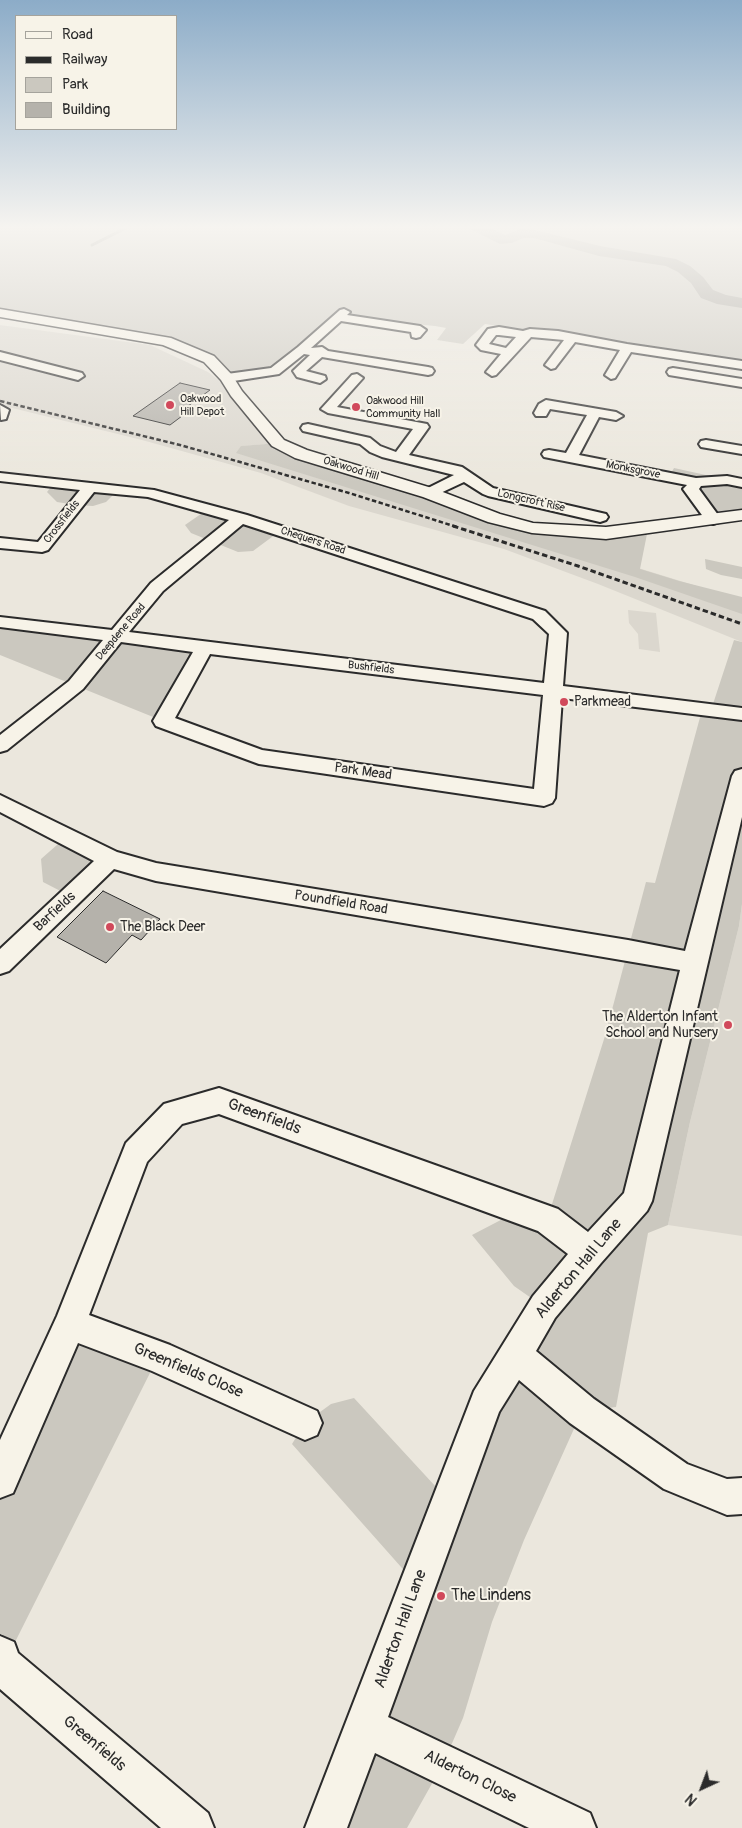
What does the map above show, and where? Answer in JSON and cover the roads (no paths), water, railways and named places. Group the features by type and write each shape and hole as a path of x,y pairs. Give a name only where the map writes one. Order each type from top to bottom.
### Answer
{"street":[{"name":"Oakwood Hill","path":"0,314 166,342 209,359 227,378 236,393 278,443 301,454 430,493 494,518 532,528 558,532 621,532 742,515"},
{"path":"227,378 275,370 302,350 342,315 420,330"},
{"path":"509,352 486,348 482,345 492,332 499,331 524,335 542,333 742,365"},
{"path":"492,372 524,335"},
{"path":"552,365 572,338"},
{"path":"320,379 301,374 299,371 332,341"},
{"path":"611,375 627,348"},
{"path":"302,350 428,371"},
{"path":"0,356 78,376"},
{"path":"678,356 670,377 742,383"},
{"path":"357,378 328,410 422,427 400,457"},
{"path":"541,412 546,404 616,416"},
{"path":"0,409 2,410 1,416"},
{"path":"570,458 595,413"},
{"name":"Longcroft Rise","path":"308,428 365,440 375,449 400,457 457,470 488,491 600,517"},
{"path":"706,444 742,450"},
{"name":"Monksgrove","path":"550,454 696,482 727,480 742,483"},
{"path":"430,493 466,475"},
{"name":"Chequers Road","path":"0,477 150,493 241,518 539,615 558,633 553,690"},
{"path":"696,482 691,489 713,519"},
{"name":"Crossfields","path":"0,543 42,547 90,487"},
{"name":"Deepdene Road","path":"0,745 76,685 157,587 241,518"},
{"name":"Bushfields","path":"0,622 742,714"},
{"name":"Park Mead","path":"204,648 163,721 259,757 544,798 553,690"},
{"name":"Alderton Hall Lane","path":"326,1828 486,1403 544,1307 590,1252 637,1201 694,963 742,776"},
{"name":"Poundfield Road","path":"0,803 110,859 156,872 628,950 694,963"},
{"name":"Barfields","path":"0,964 110,859"},
{"name":"Greenfields","path":"0,1480 70,1324 136,1153 174,1113 219,1101 547,1220 590,1252"},
{"name":"Greenfields Close","path":"70,1324 158,1357 305,1423"},
{"path":"514,1354 582,1411 676,1477 727,1497 742,1496"},
{"name":"Greenfields","path":"0,1656 3,1666 193,1828"},
{"name":"Alderton Close","path":"365,1727 575,1828"}],"railway":[{"path":"0,401 180,445 349,493 457,527"},
{"path":"453,526 578,566 742,624"}],"place":[{"name":"Oakwood Hill Depot","path":"170,405"},
{"name":"Oakwood Hill Community Hall","path":"356,407"},
{"name":"Parkmead","path":"564,702"},
{"name":"The Black Deer","path":"110,927"},
{"name":"The Alderton Infant School and Nursery","path":"728,1025"},
{"name":"The Lindens","path":"441,1596"}]}
